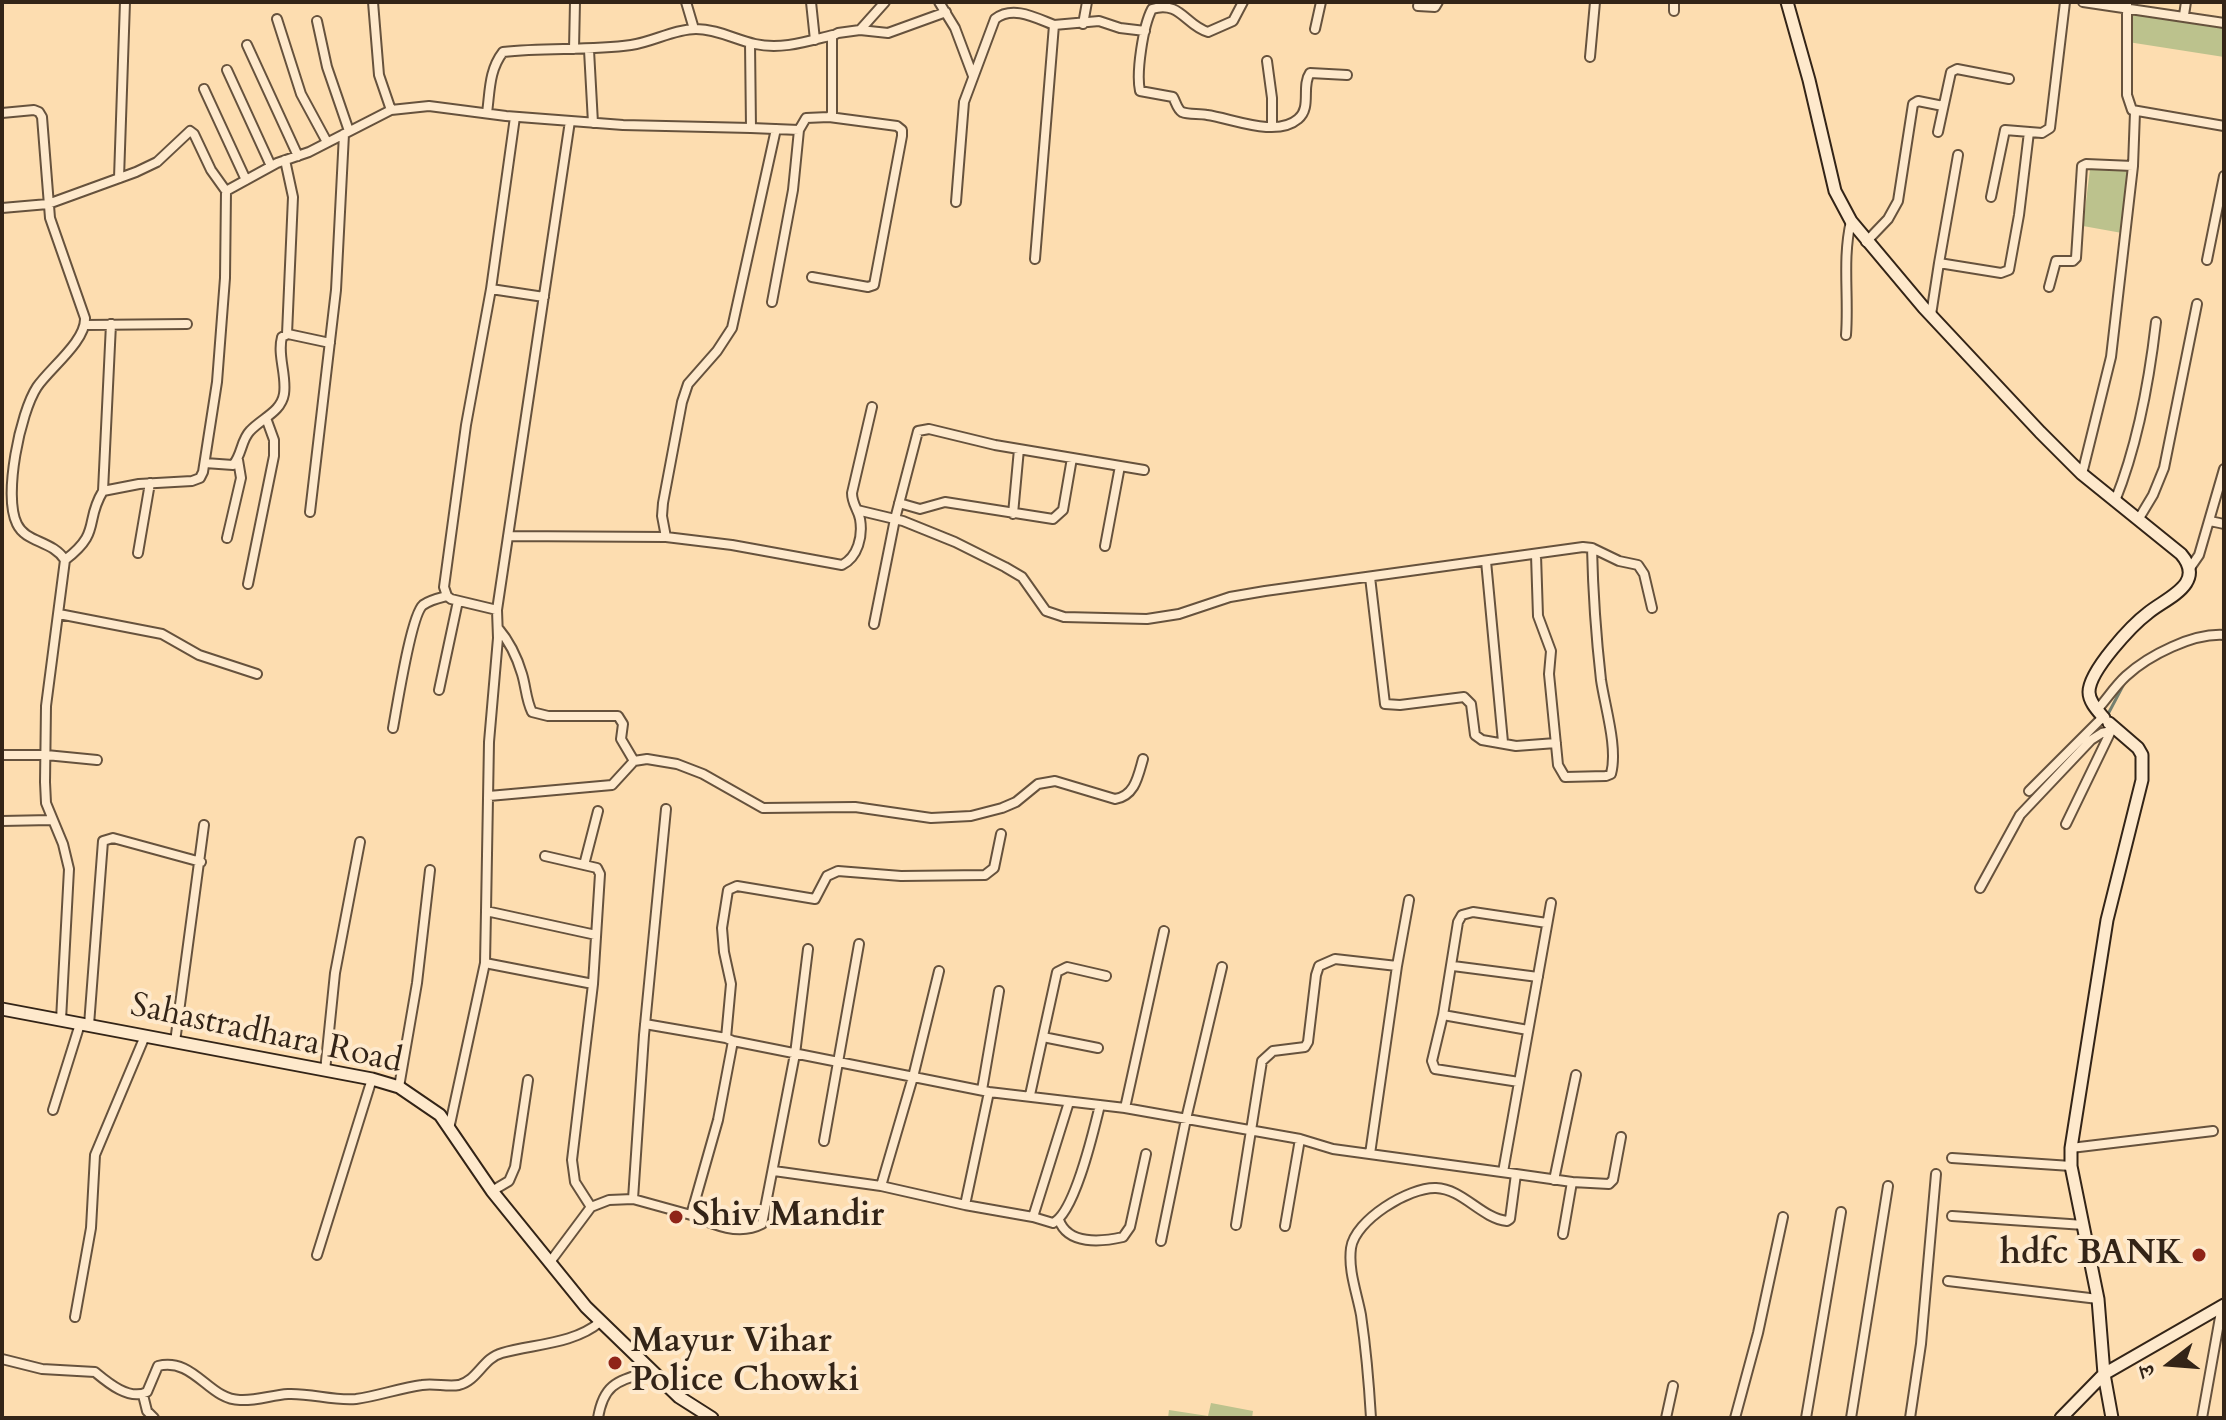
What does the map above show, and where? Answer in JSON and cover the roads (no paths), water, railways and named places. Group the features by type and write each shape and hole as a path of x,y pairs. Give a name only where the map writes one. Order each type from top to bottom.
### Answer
{"street":[{"path":"119,178 125,2"},
{"path":"373,2 379,75 391,110"},
{"path":"574,49 575,2"},
{"path":"686,2 694,29"},
{"path":"811,2 815,40"},
{"path":"939,2 955,28 973,77"},
{"path":"1083,24 1087,2"},
{"path":"1243,2 1233,21 1208,32 1201,30 1179,7 1157,6 1150,13 1145,31 1139,84 1143,93 1173,97 1178,108 1184,112 1249,125 1284,125 1304,111 1310,73 1347,75"},
{"path":"1315,29 1321,2"},
{"path":"1418,6 1431,8 1438,2"},
{"path":"1590,57 1595,2"},
{"path":"1787,2 1835,191 1851,221 1931,315 2082,474 2181,554 2190,568"},
{"path":"1991,197 2005,130 2042,133 2050,128 2065,2"},
{"path":"2083,2 2126,5 2224,23"},
{"path":"2184,15 2186,2"},
{"path":"860,30 883,3"},
{"path":"2126,5 2127,95 2130,107 2135,112 2224,126"},
{"path":"487,113 492,72 503,52 539,48 589,50 635,44 694,29 710,30 750,43 786,46 860,30 888,33 946,12"},
{"path":"956,202 964,102 999,15 1025,14 1054,25 1099,21 1145,31"},
{"path":"277,19 301,94 327,142"},
{"path":"310,512 330,343 346,132 317,21"},
{"path":"1035,259 1054,25"},
{"path":"829,117 832,114 833,35"},
{"path":"750,43 751,128"},
{"path":"247,45 298,156"},
{"path":"589,50 593,123"},
{"path":"1267,61 1272,126"},
{"path":"227,70 271,166"},
{"path":"1938,132 1950,74 1954,70 2009,79"},
{"path":"204,89 246,180"},
{"path":"1866,242 1888,219 1898,201 1913,104 1918,101 1943,106"},
{"path":"226,191 271,166 391,110 429,106 593,123 799,130"},
{"path":"2,113 39,112 45,131 48,204 56,237 84,309 85,325 77,340 34,391 12,473 13,511 17,526 22,532 60,552 65,560 46,706 46,803 63,844 69,869 61,1020"},
{"path":"2082,474 2111,357 2133,166 2135,112"},
{"path":"447,596 445,579 466,425 491,289 515,117"},
{"path":"772,302 793,190 799,130 806,118 829,117 897,126 902,130 902,136 874,285 868,287 812,277"},
{"path":"449,1129 485,963 489,742 497,610 570,121"},
{"path":"666,537 663,503 682,402 688,384 717,351 732,328 776,129"},
{"path":"2,208 48,204 119,178 157,162 190,131 226,191 225,278 217,382 200,478 103,491"},
{"path":"1939,263 2001,273 2009,270 2029,132"},
{"path":"1931,315 1958,155"},
{"path":"285,160 293,197 287,334"},
{"path":"2049,287 2056,261 2073,261 2076,258 2082,166 2133,166"},
{"path":"2207,260 2224,176"},
{"path":"1846,335 1845,251 1851,221"},
{"path":"491,289 544,297"},
{"path":"2138,520 2165,464 2197,304"},
{"path":"2115,501 2128,466 2147,389 2156,322"},
{"path":"65,560 87,540 103,491 111,324"},
{"path":"85,325 187,324"},
{"path":"227,538 241,478 238,460 247,435 280,405 284,397 282,337 287,334 330,343"},
{"path":"508,536 666,537 732,545 842,565 856,552 861,536 852,493 872,407"},
{"path":"248,584 274,456 274,440 266,418"},
{"path":"874,624 895,519 918,431 929,429 1019,449 1144,470"},
{"path":"1013,514 1019,449"},
{"path":"899,503 920,509 945,502 1013,514 1057,517 1063,510 1072,458"},
{"path":"205,463 228,466 238,460"},
{"path":"1105,546 1120,466"},
{"path":"2112,1418 2104,1374 2098,1299 2071,1166 2071,1148 2107,920 2142,780 2142,755 2106,721 2089,694 2096,672 2124,636 2143,617 2178,593 2186,583 2190,568 2198,558 2224,469"},
{"path":"138,553 150,483"},
{"path":"857,510 895,519 955,542 1005,567 1022,577 1046,611 1064,617 1112,620 1158,617 1179,614 1230,597 1592,548 1619,561 1638,565 1644,574 1652,608"},
{"path":"2210,521 2224,524"},
{"path":"1536,555 1538,616 1551,651 1549,674 1558,765 1565,777 1606,776 1611,774 1612,747 1596,636 1592,548"},
{"path":"1486,561 1503,742"},
{"path":"1370,577 1385,704 1464,697 1471,704 1477,737 1516,746 1556,743"},
{"path":"393,728 413,627 420,607 447,596 497,610"},
{"path":"439,690 458,601"},
{"path":"59,614 162,634 199,655 257,674"},
{"path":"498,627 513,652 532,712 548,716 618,716 623,724 621,739 634,761"},
{"path":"2066,824 2124,678 2190,638 2224,635"},
{"path":"2029,791 2106,721"},
{"path":"1980,888 2016,821 2091,740 2102,733 2106,721"},
{"path":"2,755 97,760"},
{"path":"489,796 612,785 634,761 647,759 677,764 703,774 763,808 855,807 931,818 971,816 1002,808 1046,781 1115,799 1124,797 1134,787 1143,759"},
{"path":"633,1199 645,1024 666,809"},
{"path":"584,865 598,811"},
{"path":"2,821 51,820"},
{"path":"175,1042 204,825"},
{"path":"691,1215 718,1120 730,1040 731,984 722,928 725,896 732,887 815,899 827,876 838,871 901,876 985,875 994,868 1001,834"},
{"path":"53,1110 84,1025 100,845 113,838 201,862"},
{"path":"325,1071 335,973 360,842"},
{"path":"545,856 597,868 600,874 593,984 572,1160 575,1182 591,1207"},
{"path":"399,1087 417,983 430,870"},
{"path":"1370,1154 1409,900"},
{"path":"1503,1172 1551,903"},
{"path":"486,911 596,935"},
{"path":"1519,1082 1435,1069 1432,1061 1453,966 1458,922 1462,915 1473,912 1547,923"},
{"path":"1125,1108 1164,931"},
{"path":"824,1141 859,944"},
{"path":"550,1262 591,1207 609,1200 633,1199 739,1230 762,1224 795,1054 808,949"},
{"path":"1236,1225 1262,1061 1273,1051 1300,1049 1308,1042 1319,966 1335,959 1397,966"},
{"path":"485,963 593,984"},
{"path":"1453,966 1538,977"},
{"path":"1030,1095 1059,969 1067,967 1106,976"},
{"path":"1161,1241 1222,967"},
{"path":"881,1186 913,1077 939,971"},
{"path":"965,1205 986,1091 999,991"},
{"name":"Sahastradhara Road","path":"2,1009 372,1079 399,1087 440,1115 492,1191 600,1322 679,1397 712,1418"},
{"path":"1443,1015 1528,1030"},
{"path":"645,1024 986,1091 1125,1108 1300,1139 1333,1149 1554,1180 1609,1184 1613,1180 1621,1137"},
{"path":"75,1317 91,1228 95,1155 145,1036"},
{"path":"1043,1037 1098,1048"},
{"path":"1554,1180 1576,1075"},
{"path":"317,1255 372,1079"},
{"path":"492,1191 509,1181 515,1167 528,1080"},
{"path":"1033,1217 1069,1102"},
{"path":"774,1171 881,1186 1053,1223 1059,1220 1082,1172 1100,1105"},
{"path":"2071,1148 2213,1131"},
{"path":"1285,1226 1300,1139"},
{"path":"1059,1220 1072,1237 1088,1240 1123,1237 1130,1227 1146,1154"},
{"path":"1952,1158 2071,1166"},
{"path":"1371,1418 1365,1344 1351,1270 1354,1239 1385,1206 1437,1188 1459,1196 1492,1217 1507,1221 1510,1219 1516,1174"},
{"path":"1910,1418 1921,1344 1936,1174"},
{"path":"1563,1234 1572,1182"},
{"path":"1851,1418 1888,1186"},
{"path":"1806,1418 1841,1212"},
{"path":"1952,1216 2084,1225"},
{"path":"1735,1418 1758,1333 1783,1217"},
{"path":"1948,1281 2098,1299"},
{"path":"2061,1418 2104,1374 2223,1306"},
{"path":"2202,1418 2223,1306"},
{"path":"143,1395 156,1369 166,1364 181,1367 202,1378 216,1392 239,1400 292,1394 358,1399 426,1384 457,1385 469,1380 485,1361 499,1354 579,1335 600,1322"},
{"path":"2,1359 42,1369 91,1371 112,1387 143,1395"},
{"path":"598,1418 601,1400 612,1385 651,1371"},
{"path":"1666,1418 1673,1386"},
{"path":"143,1395 147,1411 154,1418"}],"waterway":[{"path":"2107,716 2126,680"}],"place":[{"name":"Shiv Mandir","path":"676,1217"},
{"name":"hdfc BANK","path":"2199,1255"},
{"name":"Mayur Vihar Police Chowki","path":"615,1363"}]}
